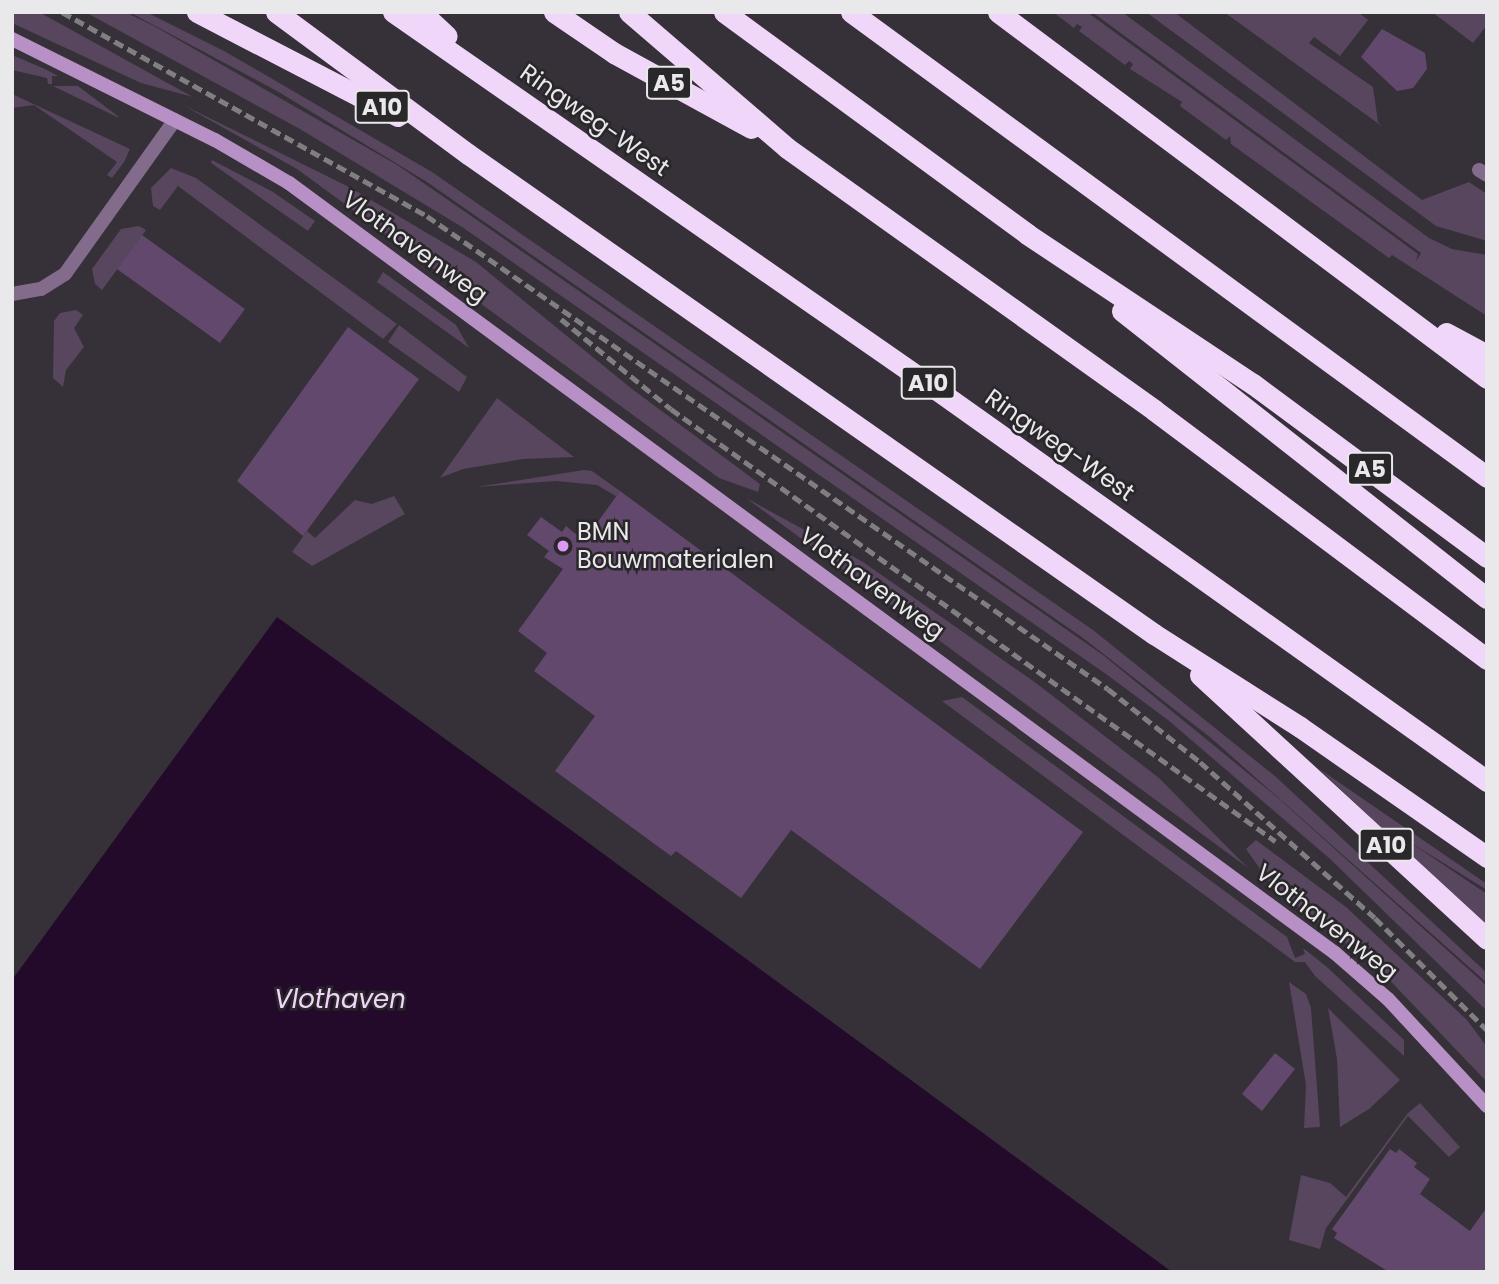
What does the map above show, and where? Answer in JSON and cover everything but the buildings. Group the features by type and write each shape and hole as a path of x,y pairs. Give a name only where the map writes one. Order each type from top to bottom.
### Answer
{"highway":[{"name":"A10","path":"197,12 297,60 468,154"},
{"name":"A10","path":"276,12 468,154 1154,635 1300,727 1487,857"},
{"name":"Ringweg-West","path":"393,12 1487,781"},
{"name":"Ringweg-West","path":"421,12 497,83"},
{"name":"A5","path":"554,12 614,53 787,148"},
{"path":"629,12 787,148 1154,410 1487,659"},
{"name":"A5","path":"724,12 1027,234 1252,384 1487,557"},
{"path":"850,12 1487,477"},
{"path":"998,12 1390,301 1487,378"},
{"path":"1027,234 1236,404 1487,598"},
{"path":"1390,301 1487,355"},
{"name":"A10","path":"1154,635 1487,939"}],"main road":[{"name":"Vlothavenweg","path":"12,39 176,120 289,183 1323,944 1388,999 1487,1106"}],"street":[{"path":"12,294 41,289 65,274 176,120"}],"shaded area":[{"path":"12,12 1487,12 1487,1272 12,1272"},
{"path":"12,12 39,12 193,97 141,83 12,23"},
{"path":"85,12 125,12 154,26 399,166 1103,655 1277,797 1487,986 1487,1011 1329,858 1168,720 1106,674 462,227 300,129"},
{"path":"129,12 146,12 226,52 432,172 1093,630 1276,777 1487,973 1487,983 1211,738 1083,638 427,182 277,91"},
{"path":"1053,12 1087,12 1418,254 1416,261 1421,253 1092,12 1122,12 1429,238 1452,249 1487,255 1487,316 1392,255 1389,258 1231,144 1230,136 1226,140 1180,106 1182,102 1130,69 1133,64 1129,61 1125,65 1079,31 1082,27 1077,24 1074,28"},
{"path":"1146,12 1174,12 1422,200 1469,182 1487,194 1487,241 1436,226"},
{"path":"1224,12 1358,12 1368,20 1340,56 1314,37 1309,43 1373,87 1378,122 1383,127"},
{"path":"1432,12 1487,12 1487,25 1473,43"},
{"path":"12,55 58,76 52,76 52,84 48,84 47,78 12,70"},
{"path":"53,86 78,86 119,117 117,117"},
{"path":"12,94 130,149 124,162 112,178 107,175 117,162 34,105 12,108"},
{"path":"181,104 351,188 476,262 632,389 760,484 758,492 719,478 297,169"},
{"path":"212,160 273,192 315,221 308,231 211,163"},
{"path":"171,168 196,178 397,324 383,339 178,186 160,210 153,206 151,188"},
{"path":"139,226 146,230 102,290 95,284 92,269 121,229"},
{"path":"383,272 456,325 469,348 377,282"},
{"path":"76,310 83,315 74,328 84,347 66,370 63,387 53,378 54,321 60,313"},
{"path":"399,325 467,377 459,392 388,342"},
{"path":"497,398 574,457 523,459 463,469 440,478"},
{"path":"592,471 620,491 616,496 597,485 556,481 476,487"},
{"path":"394,496 405,514 312,566 292,552 307,531 315,538 355,500 372,504"},
{"path":"746,498 863,562 1036,683 1159,778 1248,868"},
{"path":"962,697 1287,937 1295,958 1305,954 1303,948 1327,967 1404,1040 1404,1056 1315,976 1305,962 1295,962 942,701"},
{"path":"1318,768 1487,884 1487,890 1408,841 1487,894 1487,927"},
{"path":"1256,840 1346,907 1467,1020 1487,1047 1487,1082 1378,968 1272,886 1246,849"},
{"path":"1289,982 1306,994 1311,1008 1320,1127 1304,1128 1306,1085"},
{"path":"1328,1008 1400,1080 1369,1109 1340,1127 1337,1059"},
{"path":"1420,1103 1460,1147 1449,1157 1408,1116 1326,1228 1320,1249 1289,1240 1301,1175 1330,1183 1346,1197 1408,1113"}],"water":[{"name":"Vlothaven","path":"277,617 1172,1272 12,1272 12,980"}],"railway":[{"path":"62,12 427,216 1108,689 1200,762 1375,918 1487,1030"},
{"path":"561,319 671,409 1275,841"}],"place":[{"name":"BMN Bouwmaterialen","path":"563,546"}]}
